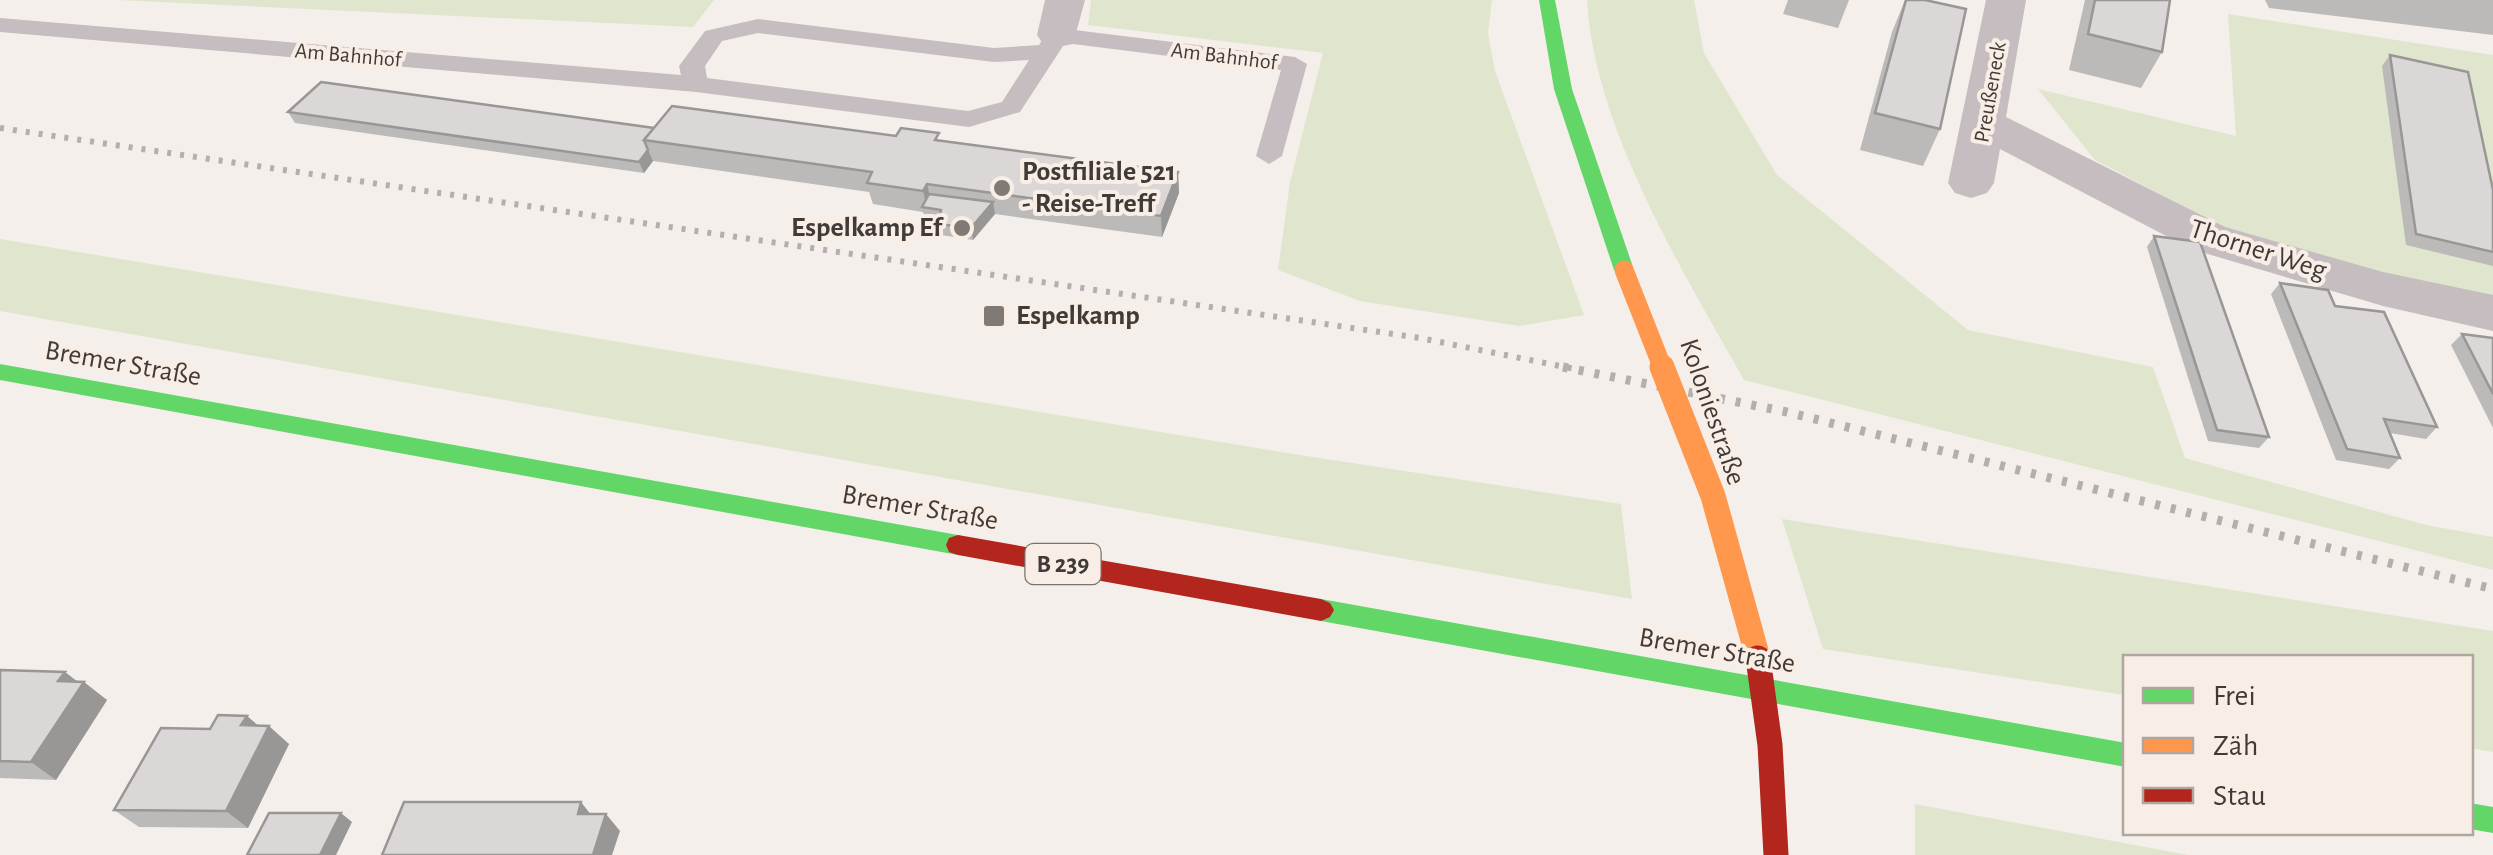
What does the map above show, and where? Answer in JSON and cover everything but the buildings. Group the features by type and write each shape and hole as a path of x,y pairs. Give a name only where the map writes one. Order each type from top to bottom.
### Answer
{"main road":[{"name":"Koloniestraße","path":"1547,0 1563,88 1624,270 1669,371 1753,637 1774,786 1776,855"},
{"name":"Bremer Straße","path":"0,372 2123,754"}],"street":[{"name":"Preußeneck","path":"1970,183 2006,0"},
{"name":"Thorner Weg","path":"1984,122 2208,238 2383,289 2493,313"}],"lane":[{"name":"Am Bahnhof","path":"0,25 696,84 969,119 1011,107 1056,29 1295,64 1270,156"},
{"path":"696,84 692,66 714,36 758,26 994,54 1056,29"}],"green space":[{"path":"117,0 714,0 693,27"},
{"path":"1091,0 1492,0 1488,33 1495,71 1584,315 1519,326 1360,301 1278,270 1290,182 1323,53 1088,25"},
{"path":"1587,0 1694,0 1704,53 1777,175 1968,330 2153,367 2185,458 2426,525 2493,537 2493,570 1744,380 1669,245 1623,147 1593,48"},
{"path":"2228,14 2493,55 2493,299 2374,271 2225,228 2095,160 2038,89 2236,136"},
{"path":"0,239 1293,454 1621,504 1632,599 0,311"},
{"path":"1782,519 2493,631 2493,752 2473,748 2473,655 2123,655 2123,695 1823,649"},
{"path":"1915,804 2188,855 1915,855"}],"railway":[{"path":"0,128 1420,338 1575,369"},
{"path":"1563,367 1787,412 2493,589"}],"traffic: fast":[{"path":"1547,0 1563,89 1624,270"},
{"path":"0,372 958,545"},
{"path":"1321,610 2123,754"},
{"path":"2473,817 2493,820"}],"traffic: jam":[{"path":"958,545 1321,610"},
{"path":"1758,658 1770,745 1776,855"}],"traffic: slow":[{"path":"1624,270 1713,496 1758,658"}],"place":[{"name":"Postfiliale 521 - Reise-Treff","path":"1002,188"},
{"name":"Espelkamp Ef","path":"962,228"},
{"name":"Espelkamp","path":"994,316"}]}
